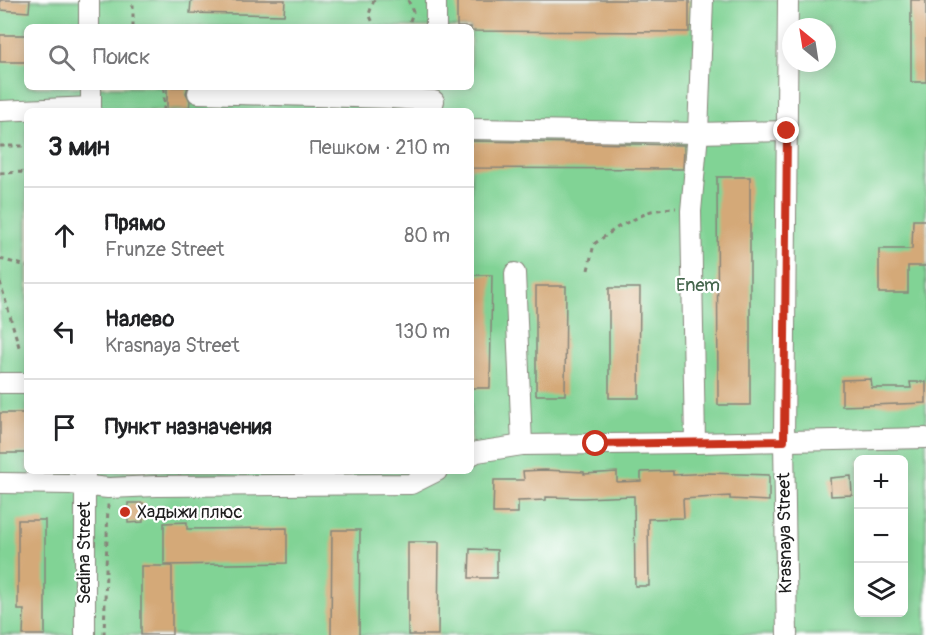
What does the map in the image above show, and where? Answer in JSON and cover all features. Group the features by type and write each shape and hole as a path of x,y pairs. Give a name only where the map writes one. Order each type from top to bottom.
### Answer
{"street":[{"path":"89,0 89,24"},
{"path":"436,0 436,24"},
{"path":"695,444 691,211 698,133 703,0"},
{"name":"Krasnaya Street","path":"787,635 784,441 788,0"},
{"path":"91,90 91,108"},
{"path":"198,93 435,100"},
{"path":"0,111 24,110"},
{"path":"474,129 698,133 787,131"},
{"path":"515,273 522,446"},
{"path":"0,383 24,383"},
{"path":"474,454 522,446 926,438"},
{"path":"0,483 71,484 84,479 108,488 411,484 431,474"},
{"name":"Sedina Street","path":"84,479 85,635"}],"path":[{"path":"133,0 133,24"},
{"path":"374,0 369,14 374,24"},
{"path":"408,0 413,12 409,24"},
{"path":"164,90 164,108"},
{"path":"0,146 24,146"},
{"path":"0,173 24,172"},
{"path":"588,270 594,244 618,227 651,211 672,208 691,211"},
{"path":"0,259 24,265"},
{"path":"0,282 20,350"},
{"path":"104,635 108,488"}],"green space":[{"name":"Enem","path":"0,0 926,0 926,635 0,635"}],"building":[{"path":"0,0 30,0 29,12 0,10"},
{"path":"191,0 285,0 284,15 190,13"},
{"path":"457,0 689,0 689,32 474,31 474,24 457,24"},
{"path":"911,0 926,0 926,82 911,82"},
{"path":"0,35 24,35 24,62 0,62"},
{"path":"167,90 187,90 189,108 167,108"},
{"path":"474,141 684,145 683,169 474,168"},
{"path":"717,177 750,177 750,405 718,405"},
{"path":"913,220 926,220 926,266 908,266 908,293 879,293 879,249 912,249"},
{"path":"474,275 492,275 490,388 474,388"},
{"path":"536,286 566,286 565,395 536,395"},
{"path":"609,288 640,288 639,398 609,398"},
{"path":"871,379 872,388 911,388 910,382 926,382 926,403 842,406 842,380"},
{"path":"0,413 24,413 24,453 0,453"},
{"path":"523,471 584,472 584,474 617,472 617,482 641,481 641,472 673,471 673,475 709,473 769,475 769,501 730,499 730,496 683,499 684,518 648,519 649,586 635,586 634,496 546,497 546,500 518,501 518,513 493,513 494,480 524,480"},
{"path":"851,476 852,495 831,496 830,478"},
{"path":"128,503 143,503 143,522 128,523"},
{"path":"18,520 45,520 45,635 23,635 24,610 18,610"},
{"path":"187,522 187,529 287,528 287,563 164,565 164,523"},
{"path":"332,530 360,530 359,635 331,635"},
{"path":"408,542 439,542 438,635 408,635"},
{"path":"470,549 497,550 497,578 469,578"},
{"path":"141,566 172,566 172,635 141,635"}],"place":[{"name":"Хадыжи плюс","path":"125,512"}],"route":[{"path":"596,444 784,441 787,131"}]}
